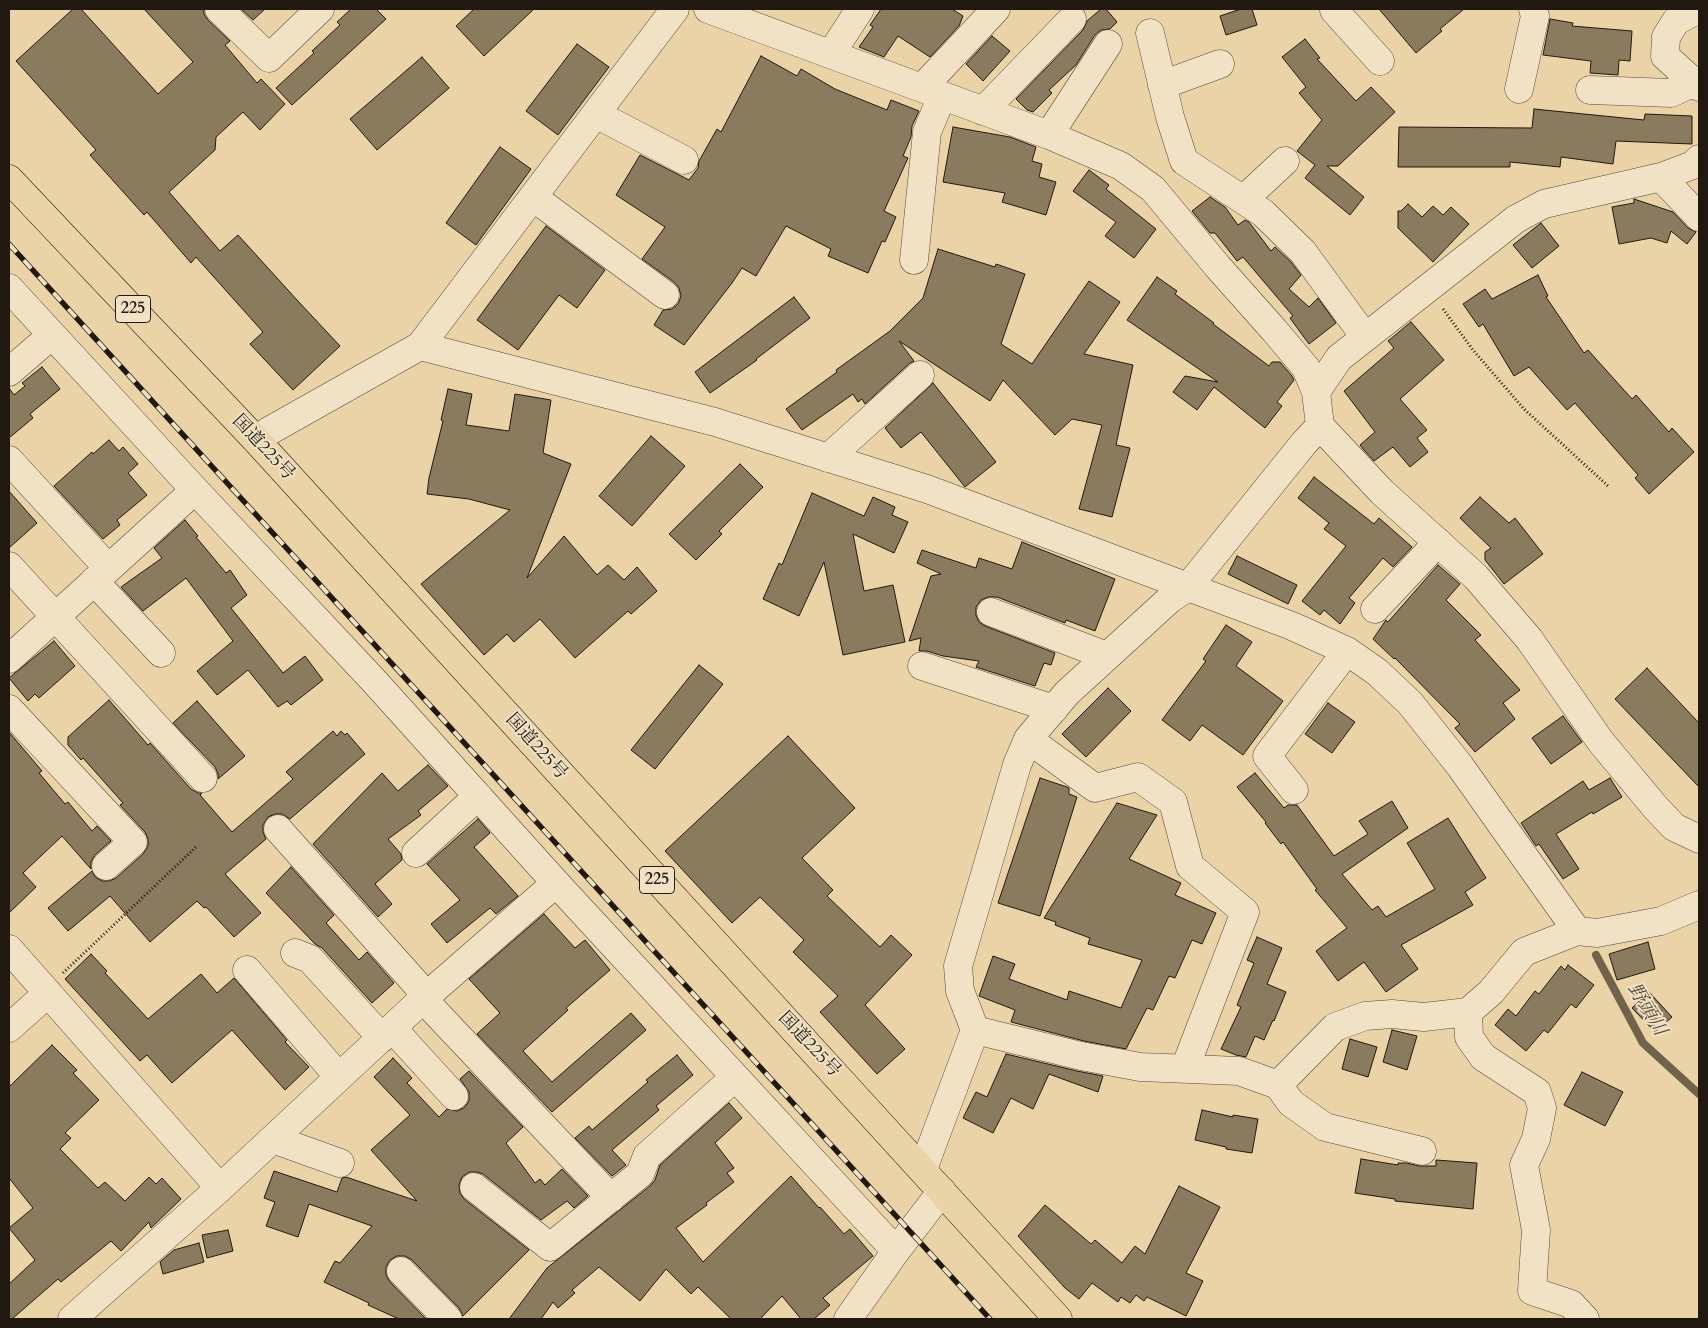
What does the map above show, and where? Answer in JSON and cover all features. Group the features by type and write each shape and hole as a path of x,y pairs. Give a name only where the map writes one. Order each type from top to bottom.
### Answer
{"highway":[{"name":"国道225号","path":"9,179 256,440 1058,1319"}],"street":[{"path":"219,9 270,58 320,9"},
{"path":"256,440 420,346 675,9"},
{"path":"708,9 748,15 831,54 1049,135 1121,166 1153,189 1306,368 1316,392 1320,426 1382,492 1476,577 1529,639 1601,742 1656,808 1674,827 1699,839"},
{"path":"831,54 860,9"},
{"path":"914,260 932,92 996,9"},
{"path":"1336,9 1334,10 1380,61"},
{"path":"1519,89 1535,16 1532,9"},
{"path":"1590,90 1671,93 1696,84 1665,56 1666,37 1676,21 1699,10"},
{"path":"983,111 1072,19"},
{"path":"1150,33 1170,117 1184,161 1264,213 1303,252 1365,337"},
{"path":"1049,135 1108,44"},
{"path":"1162,85 1220,64"},
{"path":"596,114 684,160"},
{"path":"1316,392 1339,358 1516,219 1544,204 1661,177 1693,165 1699,159"},
{"path":"1243,200 1285,162"},
{"path":"1661,177 1699,217"},
{"path":"533,197 665,296"},
{"path":"9,288 375,682 556,883 896,1251"},
{"path":"9,372 52,335"},
{"path":"420,346 715,422 926,489 1292,626 1347,651 1377,672 1410,704 1460,766 1577,931"},
{"path":"828,458 920,375"},
{"path":"923,1169 975,1030 960,991 958,966 1017,765 1028,739 1066,693 1170,599 1188,587 1304,443 1320,426"},
{"path":"9,460 161,653"},
{"path":"9,659 195,490"},
{"path":"1375,609 1438,542"},
{"path":"9,566 203,778"},
{"path":"991,612 1107,656"},
{"path":"1294,790 1267,756 1347,651"},
{"path":"922,666 1054,709"},
{"path":"9,709 133,842 106,866"},
{"path":"1028,739 1095,788 1138,777 1173,802 1190,866 1245,912 1185,1068"},
{"path":"416,853 478,796"},
{"path":"278,829 425,998 611,1198"},
{"path":"72,1319 220,1188 425,998 556,883"},
{"path":"1278,1085 1335,1027 1365,1016 1392,1014 1424,1017 1468,1012 1491,992 1524,952 1577,931 1596,934 1661,921 1699,905"},
{"path":"9,949 220,1188"},
{"path":"295,953 310,959 454,1096"},
{"path":"247,970 339,1078"},
{"path":"9,1028 48,993"},
{"path":"1468,1012 1469,1037 1483,1057 1537,1092 1542,1108 1536,1139 1524,1165 1536,1230 1532,1291 1570,1304 1585,1319"},
{"path":"975,1030 1081,1056 1132,1065 1238,1071 1278,1085 1291,1103 1325,1127 1422,1151"},
{"path":"474,1187 550,1247 640,1174 647,1156 735,1077"},
{"path":"273,1138 340,1163"},
{"path":"848,1319 896,1251 942,1191"},
{"path":"402,1271 448,1319"}],"path":[{"path":"1428,288 1473,350 1524,408 1608,486"},
{"path":"48,993 52,983 196,847"}],"building":[{"path":"73,9 81,9 158,94 193,62 144,9 204,9 204,14 208,20 230,41 225,45 257,83 261,79 285,104 260,130 243,112 216,137 215,150 169,192 220,251 238,235 340,346 293,390 250,344 263,332 196,257 191,263 147,212 144,215 90,155 96,150 16,61"},
{"path":"241,9 265,9 253,20"},
{"path":"351,9 376,9 386,19 292,105 276,88 314,53 312,51 340,25 337,22"},
{"path":"474,9 534,9 484,56 456,26"},
{"path":"881,9 952,9 963,16 959,26 930,57 898,36 884,57 859,47 873,27 870,25"},
{"path":"1101,9 1106,9 1117,22 1110,29 1101,30 1095,35 1076,65 1049,90 1052,93 1033,112 1027,110 1016,99 1083,30 1087,21"},
{"path":"1241,9 1252,9 1257,25 1226,35 1220,16"},
{"path":"1379,9 1464,9 1416,53"},
{"path":"1550,19 1573,23 1572,26 1632,31 1630,61 1619,60 1618,75 1590,73 1591,61 1543,55"},
{"path":"992,36 1010,51 983,81 966,64"},
{"path":"1305,39 1320,58 1317,59 1356,101 1371,87 1395,112 1338,166 1327,166 1364,197 1350,215 1305,178 1315,165 1297,151 1322,120 1299,93 1306,87 1282,57"},
{"path":"577,44 609,67 558,135 526,111"},
{"path":"761,56 797,76 801,69 835,89 887,110 891,100 919,111 912,126 911,137 903,156 908,158 884,211 896,217 885,242 882,241 868,273 828,256 831,249 786,226 756,276 742,268 684,345 654,325 663,310 672,309 678,304 681,296 679,288 674,282 642,259 665,227 616,195 640,155 689,180 698,168 699,161 717,129 721,132"},
{"path":"422,57 449,88 377,150 350,119"},
{"path":"1534,109 1644,120 1645,114 1692,116 1692,144 1616,141 1613,164 1561,157 1560,167 1510,162 1510,167 1398,167 1399,127 1532,128"},
{"path":"953,127 1010,137 1036,147 1032,161 1042,164 1039,177 1056,182 1046,215 1002,202 1005,193 943,182"},
{"path":"500,147 531,169 476,245 446,223"},
{"path":"1089,170 1109,185 1106,189 1156,229 1134,258 1105,236 1116,222 1073,191"},
{"path":"1210,197 1225,207 1238,225 1245,220 1249,222 1271,251 1275,247 1291,262 1301,275 1289,289 1309,307 1318,298 1336,323 1309,344 1290,318 1293,316 1243,257 1237,261 1215,233 1210,233 1192,211"},
{"path":"1634,199 1673,212 1688,228 1696,232 1687,244 1671,231 1667,243 1651,238 1619,244 1612,207 1634,203"},
{"path":"1408,204 1422,217 1433,206 1443,215 1451,207 1469,224 1433,262 1398,228 1398,211 1401,211"},
{"path":"1541,223 1559,246 1532,268 1513,245"},
{"path":"546,226 605,270 577,308 559,295 518,350 477,320"},
{"path":"938,249 995,267 996,264 1025,274 1001,344 1032,364 1089,281 1120,302 1084,354 1133,365 1116,445 1130,448 1112,517 1079,509 1102,425 1072,419 1055,435 1003,380 990,401 899,341 914,361 865,404 862,399 858,402 853,394 802,430 786,409 890,331 923,298"},
{"path":"1538,275 1548,296 1546,297 1584,353 1588,350 1632,399 1636,395 1669,432 1672,428 1694,452 1649,494 1635,478 1638,475 1575,403 1567,410 1529,367 1514,376 1483,324 1479,327 1463,304 1485,289 1492,299"},
{"path":"1157,277 1177,291 1175,294 1269,366 1272,362 1280,362 1292,376 1294,380 1277,402 1282,406 1265,428 1214,387 1197,410 1173,392 1185,376 1218,382 1127,320"},
{"path":"794,297 810,318 757,360 710,393 695,372"},
{"path":"1411,322 1444,360 1400,399 1427,430 1417,438 1428,452 1410,467 1393,447 1374,461 1364,450 1360,445 1375,432 1344,391 1394,348 1388,341"},
{"path":"42,367 60,389 30,414 33,418 9,438 9,388 14,395 25,386 22,383"},
{"path":"933,383 996,462 965,487 921,432 901,448 885,428"},
{"path":"448,389 472,394 466,425 509,431 515,394 551,400 543,453 571,464 527,578 564,536 597,575 608,565 624,580 637,567 657,591 631,614 628,611 575,658 540,619 514,642 507,634 484,655 421,584 510,510 469,499 427,494"},
{"path":"651,436 685,466 632,526 599,496"},
{"path":"109,440 119,451 123,447 138,464 128,473 147,495 117,520 120,525 103,539 54,486 92,452 93,454"},
{"path":"740,464 763,487 719,531 722,534 696,560 669,534"},
{"path":"1314,477 1374,524 1379,518 1412,547 1393,567 1383,558 1349,598 1355,603 1340,624 1324,610 1320,615 1302,601 1346,546 1324,529 1329,523 1298,498"},
{"path":"9,491 37,523 9,548"},
{"path":"812,493 864,516 873,497 895,507 892,515 908,522 894,553 853,534 864,591 893,585 905,642 843,655 824,562 799,616 763,599 779,563 782,565"},
{"path":"1480,497 1509,523 1515,518 1543,554 1504,584 1485,560 1485,552 1491,548 1460,518"},
{"path":"185,520 198,536 196,537 226,573 230,570 247,595 231,608 283,673 305,656 323,680 291,705 287,701 278,707 248,670 217,695 197,671 233,641 186,578 143,611 121,587 162,558 154,548"},
{"path":"1022,542 1115,579 1095,631 1066,620 1065,623 997,597 988,597 981,600 976,607 976,615 979,622 1055,653 1051,665 1044,663 1035,686 976,667 979,661 919,651 921,638 909,641 931,576 941,574 917,563 922,550 976,568 979,558 1012,569"},
{"path":"1237,556 1297,585 1288,604 1228,574"},
{"path":"1438,565 1460,584 1446,600 1481,635 1475,640 1520,690 1503,703 1515,719 1475,752 1455,728 1460,724 1395,658 1373,639 1386,620 1388,622"},
{"path":"1226,625 1252,642 1236,666 1283,701 1243,755 1202,725 1190,741 1162,720 1206,661 1203,659"},
{"path":"54,641 75,666 39,698 35,694 28,701 9,678"},
{"path":"699,665 723,684 655,769 631,750"},
{"path":"1647,668 1699,723 1699,787 1615,699"},
{"path":"1108,688 1131,711 1086,757 1062,734"},
{"path":"109,700 148,745 150,743 191,789 202,793 200,795 232,832 293,779 286,772 333,731 337,736 341,731 345,735 347,733 365,754 290,819 282,814 268,817 263,825 266,839 225,874 261,913 234,937 206,907 204,908 197,901 150,942 110,896 68,931 48,908 92,871 95,877 102,881 116,878 143,854 148,846 145,832 120,805 123,803 83,758 81,760 68,745 68,737"},
{"path":"197,701 245,756 218,779 215,767 173,723"},
{"path":"1328,703 1355,722 1332,753 1305,734"},
{"path":"1563,716 1582,742 1551,764 1532,738"},
{"path":"9,732 42,771 39,773 65,804 68,802 92,831 97,826 111,841 95,855 91,862 91,869 62,836 23,873 36,887 9,913"},
{"path":"788,736 855,808 802,858 833,890 827,896 880,947 891,935 912,955 865,1005 905,1049 877,1074 820,1012 838,996 793,952 804,940 760,897 732,923 665,851"},
{"path":"428,765 448,786 418,811 421,815 388,839 401,854 402,860 375,884 392,904 378,917 313,844 382,773 398,791"},
{"path":"1255,773 1284,808 1288,805 1297,805 1334,856 1368,834 1359,821 1392,801 1408,828 1342,874 1372,910 1378,906 1386,917 1435,889 1407,843 1448,818 1486,878 1465,892 1473,905 1401,945 1418,969 1386,992 1364,962 1338,981 1316,951 1347,928 1315,890 1317,889 1283,842 1281,844 1266,822 1237,787"},
{"path":"1040,778 1069,788 1069,794 1077,797 1040,916 998,903"},
{"path":"1610,778 1622,797 1593,814 1592,812 1556,834 1579,869 1563,879 1539,844 1536,846 1521,823 1583,781 1589,790"},
{"path":"1117,803 1157,815 1129,859 1181,883 1175,895 1216,913 1202,944 1192,940 1175,978 1169,976 1153,1010 1147,1008 1126,1049 1084,1041 1011,1022 1015,1010 979,996 993,956 1015,964 1009,979 1067,1000 1069,991 1121,1008 1142,960 1088,944 1090,938 1055,925 1056,922 1044,918"},
{"path":"478,819 490,833 474,847 518,896 496,914 490,908 447,943 431,924 460,900 427,864"},
{"path":"291,867 334,915 326,923 359,960 367,952 394,983 372,1003 322,948 315,944 266,893"},
{"path":"544,914 575,948 585,940 610,970 566,1008 568,1010 523,1051 552,1082 631,1013 646,1030 552,1112 477,1034 500,1013 469,979"},
{"path":"1257,937 1282,948 1267,984 1286,992 1264,1040 1255,1036 1246,1057 1221,1049 1241,1007 1237,1005 1254,963 1247,960"},
{"path":"1648,942 1655,969 1617,980 1609,954"},
{"path":"91,954 107,971 105,973 148,1019 201,974 217,993 234,978 287,1040 285,1042 309,1067 285,1090 232,1030 172,1083 147,1055 140,1061 65,979"},
{"path":"1568,965 1594,985 1576,1008 1571,1004 1548,1033 1544,1030 1526,1051 1495,1025 1508,1009 1516,1016 1535,991 1539,994 1561,966 1565,970"},
{"path":"1649,992 1672,1017 1655,1032 1632,1008"},
{"path":"1392,1030 1417,1036 1407,1070 1383,1062"},
{"path":"1350,1039 1377,1047 1368,1077 1342,1069"},
{"path":"52,1045 77,1070 73,1073 99,1100 65,1133 71,1138 60,1149 98,1188 105,1182 125,1201 149,1177 156,1184 162,1178 181,1199 151,1228 149,1222 121,1251 111,1241 61,1282 58,1279 12,1319 9,1319 9,1284 35,1260 9,1228 33,1208 9,1178 9,1087"},
{"path":"1006,1054 1103,1076 1098,1092 1049,1074 1033,1109 1011,1098 993,1133 963,1118 976,1092 987,1097"},
{"path":"677,1055 693,1075 656,1106 659,1110 612,1150 626,1165 612,1176 575,1138 589,1126 592,1130 648,1082 646,1080"},
{"path":"393,1058 412,1078 407,1083 439,1117 447,1109 457,1111 464,1108 469,1101 469,1092 460,1079 469,1071 523,1127 506,1143 535,1183 540,1179 545,1185 562,1169 588,1196 574,1208 567,1201 541,1220 483,1174 469,1172 462,1177 459,1185 460,1193 464,1199 529,1250 463,1316 459,1308 412,1260 405,1256 397,1256 390,1260 386,1267 386,1275 390,1282 426,1319 399,1319 324,1282 335,1261 340,1263 372,1226 309,1204 298,1237 266,1226 275,1202 264,1198 274,1171 337,1192 342,1178 346,1177 417,1201 371,1150 410,1115 374,1077"},
{"path":"1582,1072 1623,1092 1605,1126 1564,1105"},
{"path":"729,1103 742,1118 715,1143 734,1168 727,1173 734,1182 676,1228 703,1262 791,1176 844,1234 850,1229 873,1256 823,1298 830,1305 814,1319 801,1319 782,1296 760,1319 731,1319 698,1287 691,1294 666,1269 640,1301 599,1267 572,1290 575,1293 558,1308 553,1302 541,1319 509,1319 547,1268 650,1186 655,1180 660,1165"},
{"path":"1202,1110 1233,1117 1233,1115 1258,1119 1252,1153 1226,1149 1226,1147 1195,1140"},
{"path":"1361,1159 1398,1165 1398,1163 1407,1163 1419,1166 1436,1166 1436,1160 1477,1163 1473,1209 1395,1201 1395,1199 1355,1193"},
{"path":"1179,1186 1220,1207 1186,1273 1203,1281 1186,1316 1147,1297 1144,1301 1136,1295 1130,1303 1121,1297 1118,1302 1092,1283 1079,1299 1065,1288 1018,1236 1045,1205 1091,1244 1095,1240 1122,1263 1135,1246 1145,1254"},
{"path":"228,1230 233,1251 207,1258 202,1235"},
{"path":"199,1243 204,1262 163,1274 160,1262 174,1250"}],"waterway":[{"name":"野頭川","path":"1596,955 1643,1043 1699,1094"}],"railway":[{"path":"9,244 990,1319"}]}
